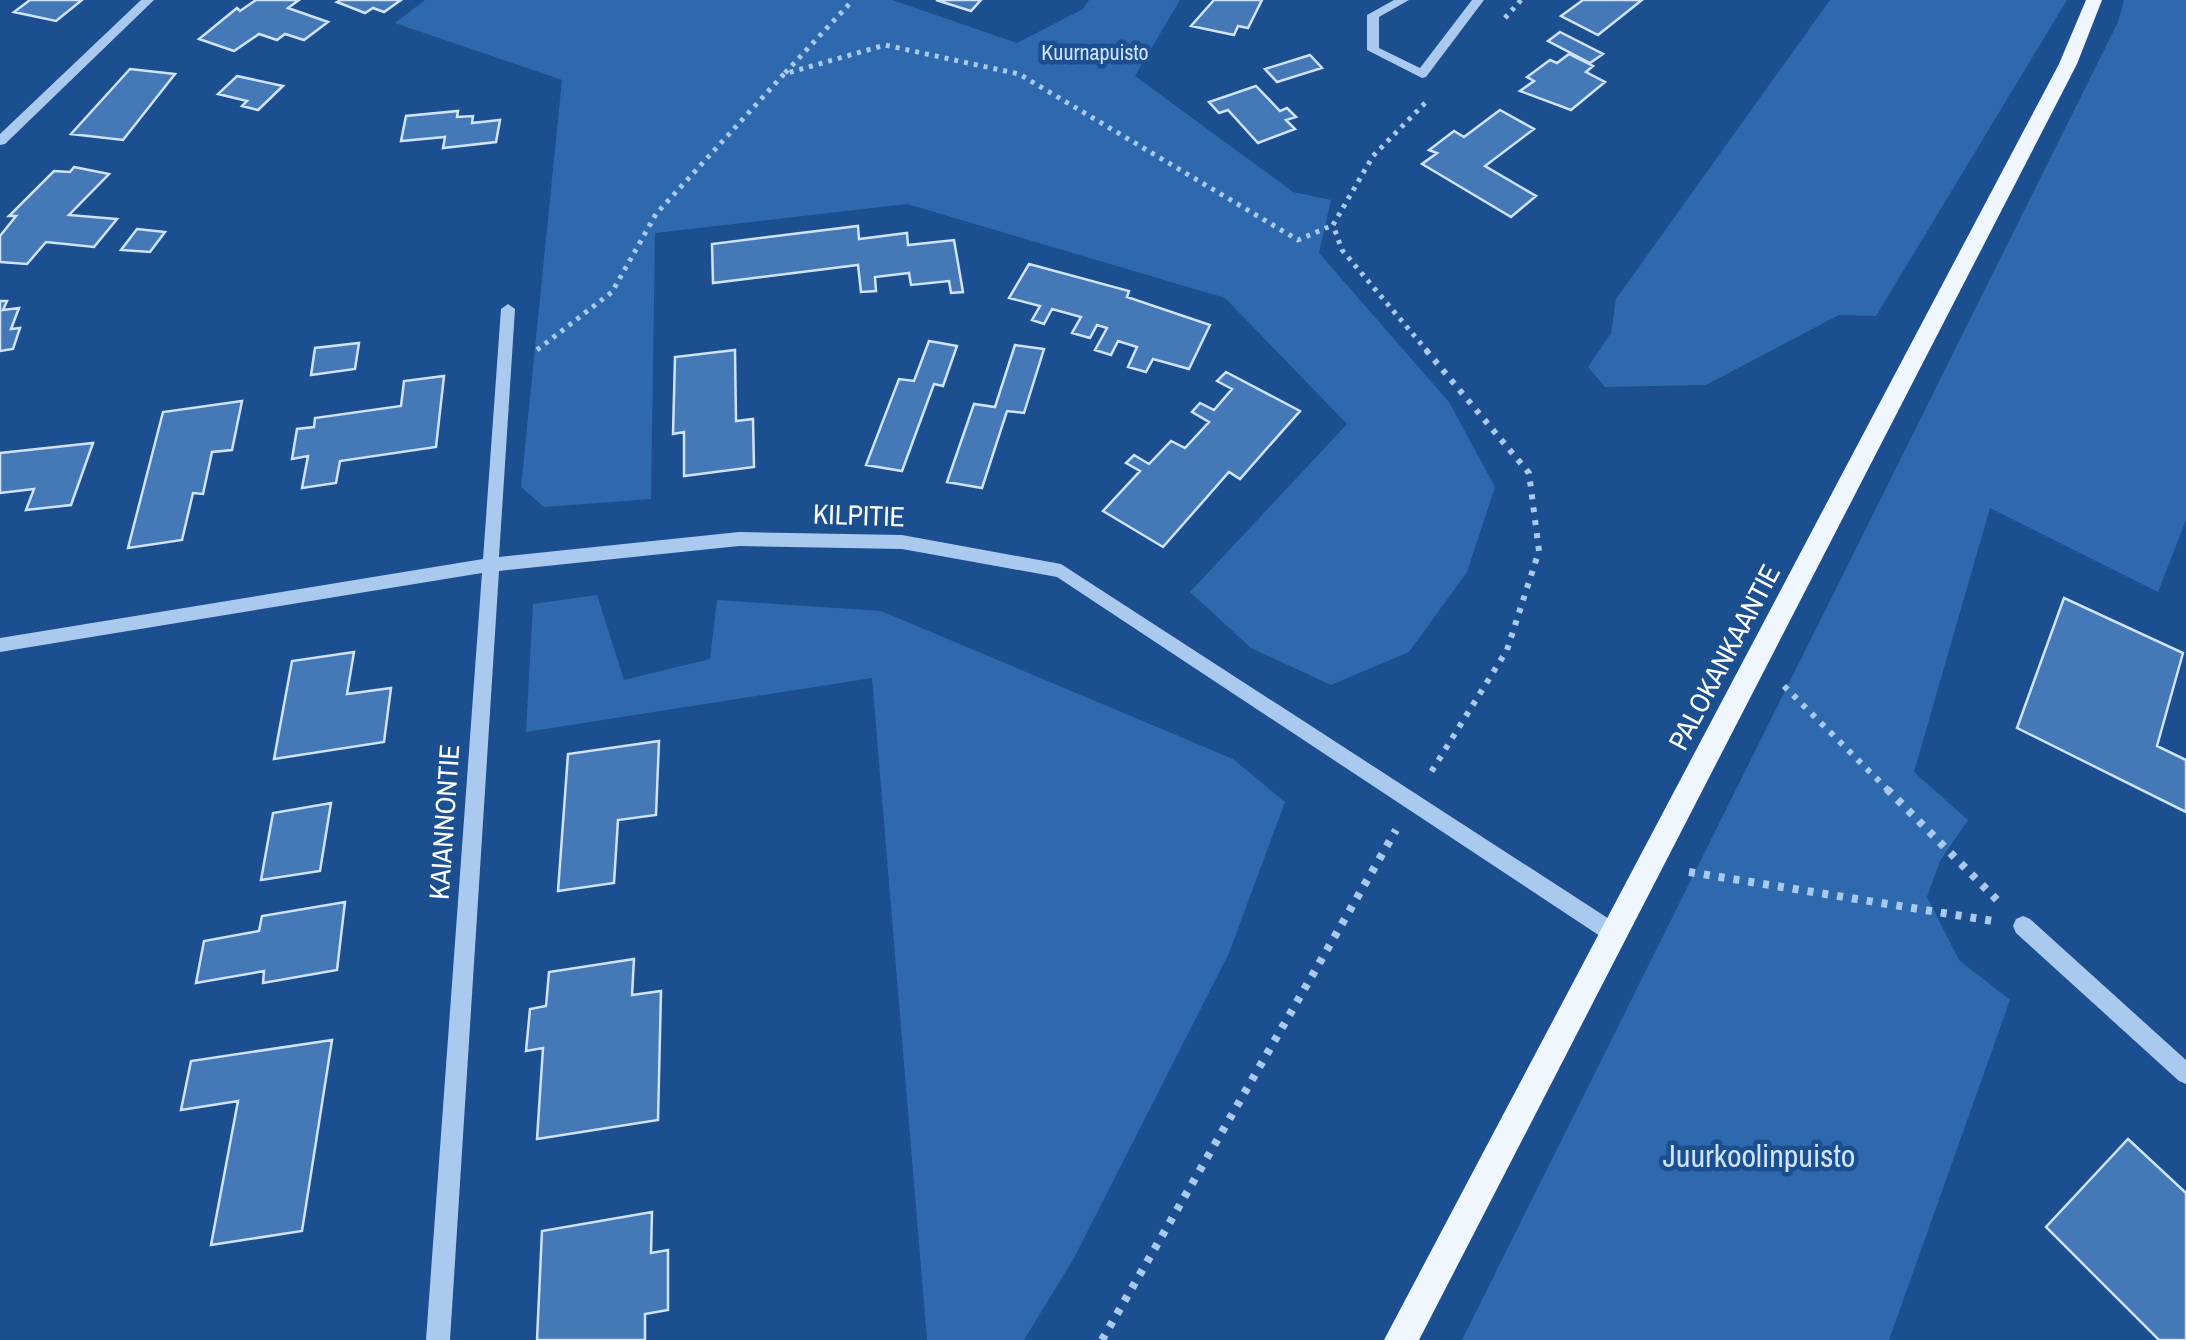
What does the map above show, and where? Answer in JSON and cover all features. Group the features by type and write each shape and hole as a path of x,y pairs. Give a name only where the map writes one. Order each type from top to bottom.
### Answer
{"main road":[{"name":"PALOKANKAANTIE","path":"1401,1340 2068,64 2094,0"}],"street":[{"path":"0,141 148,0"},
{"path":"1403,0 1374,15 1373,50 1422,74 1478,0"},
{"name":"KAIANNONTIE","path":"438,1340 508,309"},
{"name":"KILPITIE","path":"0,645 489,565 739,539 902,542 1061,571 1612,934"},
{"path":"2024,926 2186,1074"}],"path":[{"path":"503,376 612,292 656,214 854,0"},
{"path":"784,74 885,46 1018,74 1298,240 1333,225 1373,156 1443,85"},
{"path":"1102,1340 1412,802 1507,650 1539,551 1529,473 1342,250 1333,225"},
{"path":"1757,659 2024,926"},
{"path":"1648,865 2024,926"}],"green space":[{"name":"Kuurnapuisto","path":"425,0 892,0 1017,43 1083,9 1089,0 1180,0 1135,76 1293,192 1331,200 1319,253 1449,402 1495,487 1467,572 1409,652 1331,685 1251,648 1190,592 1347,424 1225,298 907,204 655,233 651,499 544,507 521,487 562,80 395,23"},
{"path":"1830,0 2067,0 1876,316 1839,315 1706,385 1605,387 1588,367 1611,333 1616,299"},
{"name":"Juurkoolinpuisto","path":"2124,0 2186,0 2186,520 2158,592 1990,508 1914,772 1968,820 1940,861 1927,897 1959,960 2010,1000 1889,1340 1462,1340 2118,22"},
{"path":"597,595 624,680 710,659 717,600 881,611 1233,759 1285,802 1229,953 1074,1258 1024,1340 927,1340 872,678 526,732 533,604"}],"building":[{"path":"30,0 82,0 56,21 14,12"},
{"path":"256,0 299,0 288,8 328,22 304,40 285,34 277,40 259,34 234,51 199,39 237,8 240,11"},
{"path":"401,0 384,12 373,8 365,13 337,2"},
{"path":"936,0 981,0 971,11"},
{"path":"1214,0 1262,0 1248,28 1238,26 1234,35 1191,26"},
{"path":"1583,0 1642,0 1598,35 1561,16"},
{"path":"1560,32 1603,54 1590,63 1548,41"},
{"path":"1569,54 1593,66 1586,72 1605,82 1571,110 1520,91 1534,81 1527,77 1550,60 1557,63"},
{"path":"1310,55 1322,68 1277,82 1265,69"},
{"path":"130,69 175,74 123,140 71,134"},
{"path":"237,76 283,86 258,110 242,106 247,101 218,94"},
{"path":"1256,86 1280,111 1287,108 1296,117 1286,120 1295,129 1258,143 1228,110 1219,113 1209,102"},
{"path":"1500,110 1534,129 1485,166 1536,196 1511,217 1422,164 1437,153 1429,150 1454,131 1464,137"},
{"path":"458,111 457,117 473,116 472,123 500,120 496,142 443,148 445,137 401,141 406,116"},
{"path":"74,167 109,174 69,215 117,219 94,247 46,242 27,264 0,262 0,236 16,216 9,216 54,171 70,172"},
{"path":"858,226 859,239 907,233 908,245 954,240 963,292 951,293 949,281 911,285 909,273 875,277 876,291 861,292 858,265 713,283 712,244"},
{"path":"137,229 165,232 150,252 121,250"},
{"path":"1029,264 1129,291 1127,297 1210,325 1189,369 1153,359 1146,372 1128,367 1137,347 1118,341 1111,355 1095,350 1107,328 1097,325 1090,338 1072,333 1081,317 1052,309 1044,324 1032,320 1040,306 1009,298"},
{"path":"0,301 7,301 3,310 19,308 11,329 20,328 13,349 0,351"},
{"path":"929,341 957,346 943,386 934,384 902,471 866,465 899,379 914,381"},
{"path":"359,343 355,369 311,375 315,348"},
{"path":"1015,345 1044,349 1024,413 1007,411 982,488 947,482 974,404 995,407"},
{"path":"735,350 736,421 753,419 754,467 684,476 684,432 673,434 675,357"},
{"path":"1226,372 1300,411 1240,479 1229,472 1163,547 1103,511 1140,471 1126,463 1134,455 1149,464 1171,441 1185,448 1209,422 1192,412 1200,403 1214,410 1232,389 1217,381"},
{"path":"444,376 436,447 340,461 336,483 302,488 308,456 292,459 297,429 314,427 315,418 401,406 404,381"},
{"path":"242,401 232,450 212,452 203,494 193,493 182,540 128,548 163,412"},
{"path":"93,443 71,505 26,510 34,489 0,493 0,453"},
{"path":"2064,598 2183,653 2157,746 2186,760 2186,812 2017,728"},
{"path":"354,652 347,694 391,688 384,742 274,759 292,661"},
{"path":"659,741 656,815 618,820 614,883 558,891 568,754"},
{"path":"331,803 320,871 261,880 273,813"},
{"path":"345,902 337,970 263,983 264,971 196,983 204,941 259,931 262,916"},
{"path":"634,959 632,995 661,991 658,1120 537,1139 543,1048 526,1051 530,1009 546,1006 549,972"},
{"path":"332,1040 302,1231 211,1245 238,1101 181,1110 191,1061"},
{"path":"2128,1139 2186,1193 2186,1340 2159,1340 2046,1227"},
{"path":"652,1212 651,1253 668,1250 668,1310 645,1314 645,1340 537,1340 542,1231"}]}
